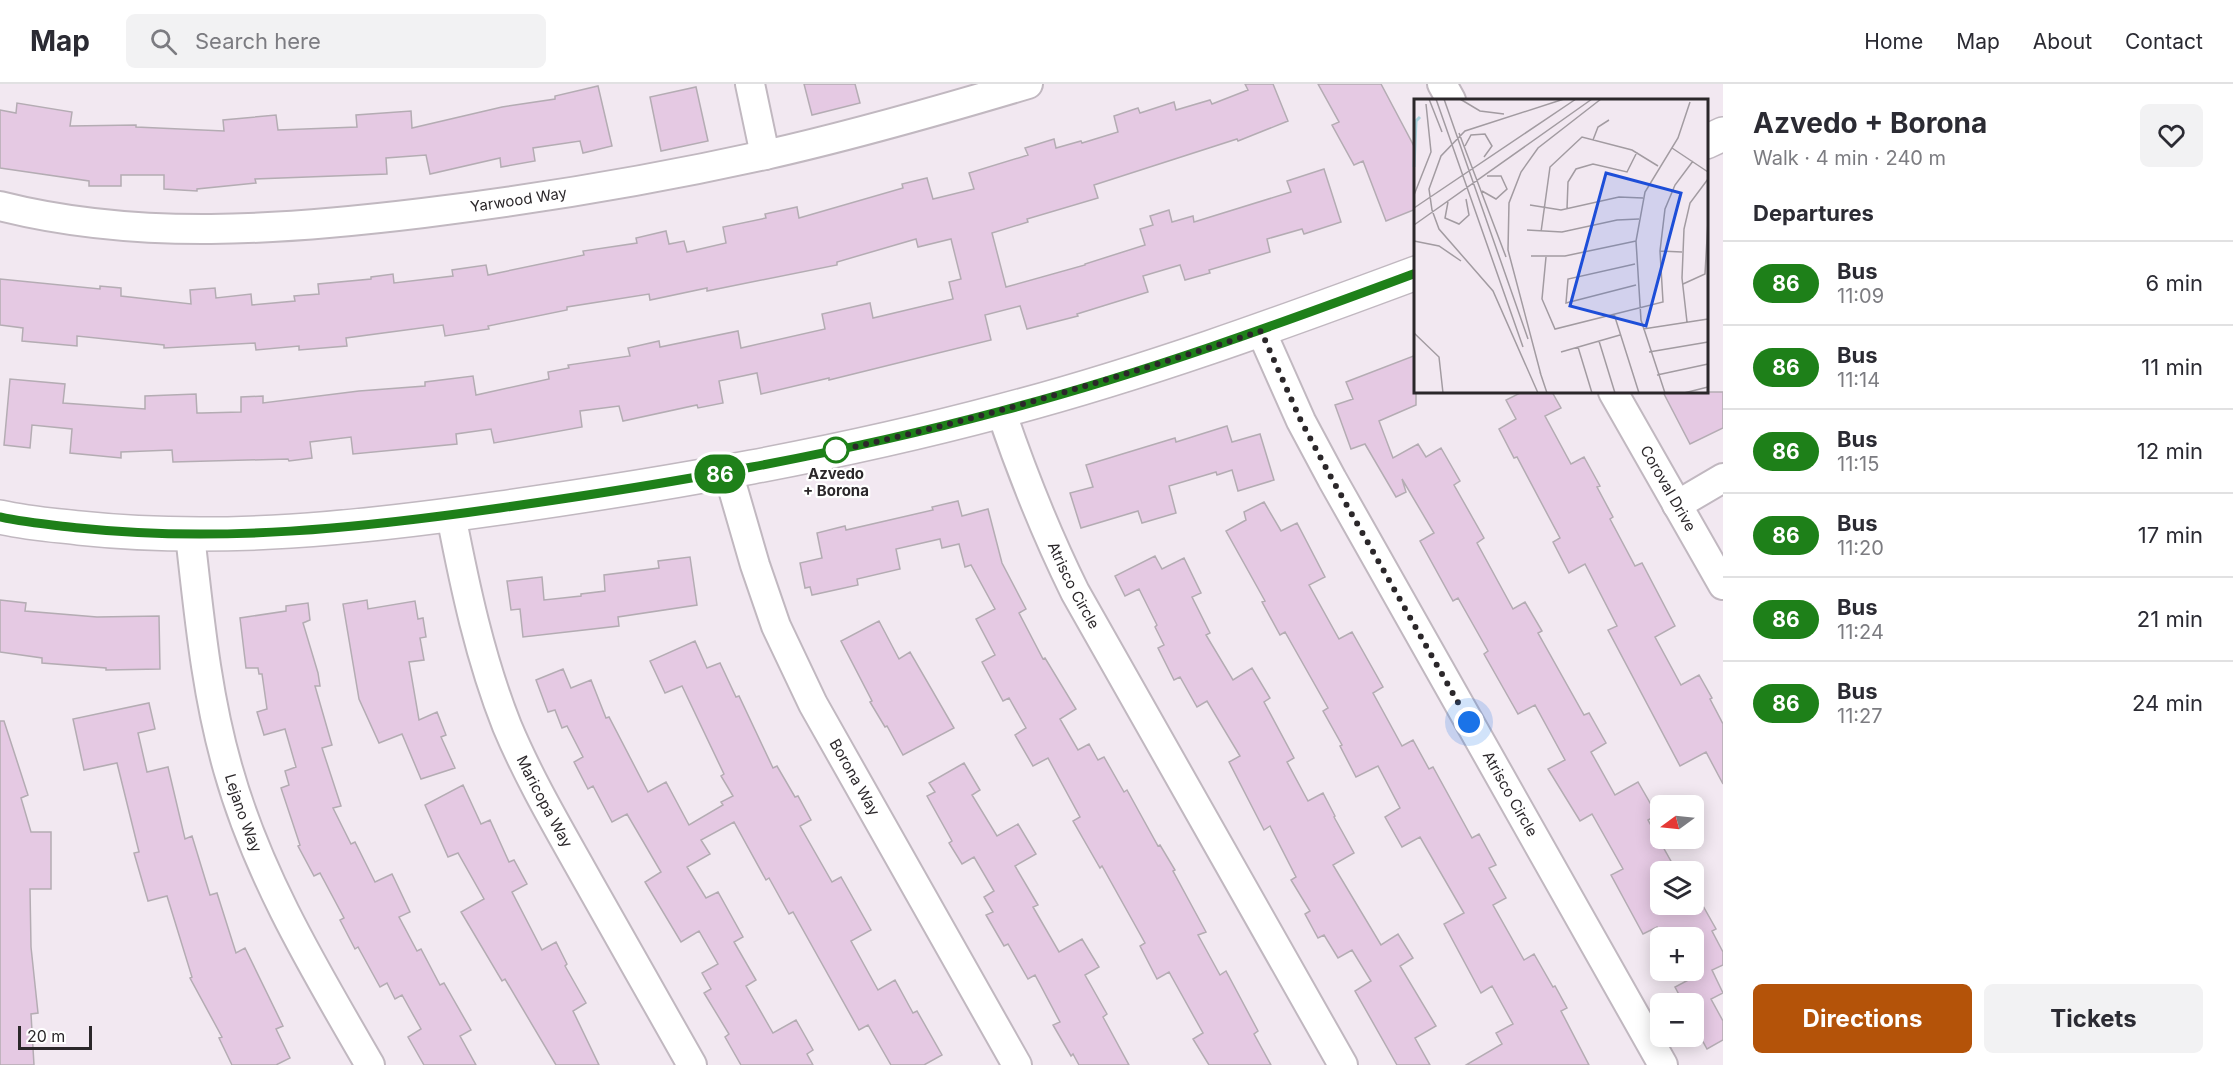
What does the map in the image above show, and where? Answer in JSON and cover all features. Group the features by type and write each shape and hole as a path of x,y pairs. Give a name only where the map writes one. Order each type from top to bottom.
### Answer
{"street":[{"path":"750,84 765,155"},
{"name":"Yarwood Way","path":"0,206 99,223 164,229 250,229 362,220 484,206 606,186 765,155 908,119 1028,84"},
{"path":"1442,84 1450,99"},
{"path":"1708,142 1723,134"},
{"path":"0,517 107,531 190,535 267,534 335,530 619,491 871,443 1001,411 1119,377 1261,331 1414,274"},
{"name":"Atrisco Circle","path":"1261,331 1301,421 1332,479 1663,1065"},
{"name":"Coroval Drive","path":"1614,393 1723,585"},
{"name":"Atrisco Circle","path":"1001,411 1024,479 1046,533 1075,592 1343,1065"},
{"name":"Borona Way","path":"728,472 755,565 776,626 813,704 1017,1065"},
{"path":"1677,505 1723,478"},
{"name":"Maricopa Way","path":"451,515 484,662 507,725 545,804 692,1065"},
{"name":"Lejano Way","path":"190,535 205,662 216,720 228,770 246,826 281,907 369,1065"}],"building":[{"path":"804,84 855,84 860,103 812,115"},
{"path":"1245,84 1273,84 1288,121 1238,141 1237,139 1094,185 1098,198 1027,219 1028,222 992,233 1006,287 1145,245 1140,229 1153,225 1150,216 1169,210 1172,222 1193,216 1194,222 1291,192 1287,181 1324,169 1341,222 1304,234 1302,229 1267,239 1270,252 1209,270 1210,273 1185,280 1180,265 1143,276 1148,292 1077,314 1078,316 1027,329 1020,306 985,315 991,340 829,380 829,378 761,394 757,373 719,381 723,403 698,408 697,405 623,421 619,406 580,411 582,427 494,443 491,429 456,434 457,444 353,454 351,437 310,442 312,458 289,461 288,459 173,462 172,450 121,452 121,458 70,453 72,429 32,425 30,448 4,445 10,379 65,384 63,403 145,409 145,396 196,394 197,413 241,412 241,397 263,396 263,403 359,391 425,386 425,382 473,376 476,395 549,379 548,372 569,368 568,365 630,356 628,348 659,341 660,347 738,331 741,348 825,329 822,314 870,303 873,318 953,299 949,282 961,279 951,239 918,247 916,239 837,262 837,265 650,300 649,294 567,307 567,310 488,326 489,329 445,336 443,325 346,338 347,346 299,350 299,346 256,350 255,343 164,348 164,345 77,336 77,346 22,341 23,328 0,325 0,279 100,289 100,286 121,288 121,296 191,304 190,290 215,288 216,298 251,294 252,305 295,301 294,296 319,294 318,284 371,279 371,277 393,274 394,283 453,276 452,270 486,265 488,275 584,255 583,251 637,243 636,238 666,231 669,244 684,241 687,252 726,243 723,227 766,218 765,214 797,207 799,218 903,188 902,184 927,178 933,199 974,189 969,173 1028,155 1025,148 1054,139 1056,148 1081,141 1082,143 1118,132 1114,116 1138,108 1140,113 1174,102 1176,110 1210,100 1212,104 1248,90"},
{"path":"1318,84 1381,84 1414,146 1414,210 1386,221 1363,161 1354,165 1332,125 1339,122"},
{"path":"598,86 612,146 583,153 580,141 533,148 535,161 501,167 500,158 430,174 426,155 386,158 387,174 255,179 256,183 197,189 197,191 164,189 164,175 121,175 121,186 89,186 89,181 0,168 0,110 16,113 17,103 72,112 70,126 136,125 136,127 224,131 223,120 276,115 278,130 357,127 356,115 411,111 412,128 502,107 555,99 555,96"},
{"path":"696,87 708,141 661,151 650,97"},
{"path":"1414,356 1416,405 1379,421 1393,458 1418,444 1426,457 1441,448 1460,481 1454,485 1484,538 1477,543 1513,609 1525,602 1542,631 1538,633 1584,715 1589,713 1606,743 1591,752 1615,795 1638,782 1650,803 1650,819 1648,820 1650,849 1664,849 1671,861 1650,861 1650,915 1704,915 1704,908 1716,929 1712,931 1723,952 1723,965 1712,970 1723,993 1711,999 1723,1021 1723,1040 1707,1049 1704,1043 1704,993 1678,993 1675,987 1686,981 1704,981 1704,927 1650,927 1650,930 1643,934 1611,875 1623,869 1592,814 1580,821 1548,769 1565,760 1535,705 1518,714 1484,654 1488,651 1458,598 1453,601 1420,541 1434,533 1402,479 1406,492 1396,497 1365,444 1351,449 1335,405 1353,399 1346,382"},
{"path":"1723,392 1723,428 1690,444 1664,393"},
{"path":"1520,393 1553,393 1561,408 1545,416 1571,464 1584,457 1613,517 1610,519 1635,566 1642,563 1675,626 1655,637 1681,685 1699,675 1712,698 1710,699 1723,724 1723,784 1706,752 1680,766 1608,630 1617,626 1585,564 1569,573 1553,542 1560,538 1517,457 1514,458 1499,429 1516,419 1506,400"},
{"path":"1227,426 1232,442 1260,434 1274,480 1238,491 1232,470 1217,475 1216,472 1169,486 1176,513 1142,523 1138,511 1081,528 1070,493 1093,487 1086,465 1175,438 1176,442"},
{"path":"958,501 962,516 988,509 1002,563 1026,609 1019,613 1043,659 1045,658 1076,709 1060,719 1078,750 1089,744 1098,760 1104,757 1124,792 1127,790 1158,846 1160,845 1175,870 1173,871 1206,932 1198,935 1220,975 1226,971 1258,1031 1254,1034 1271,1065 1209,1065 1193,1039 1203,1033 1169,972 1157,979 1140,946 1145,943 1102,866 1100,868 1073,821 1080,817 1048,758 1033,766 1015,735 1026,728 1009,698 1003,701 982,662 995,655 976,619 995,609 971,565 965,567 959,544 942,548 940,539 896,549 900,569 857,579 858,585 812,595 810,587 805,588 800,563 822,558 817,533 845,526 846,530 933,510 932,507"},
{"path":"1264,502 1281,531 1297,523 1325,577 1309,585 1339,639 1352,632 1383,687 1373,693 1402,746 1413,740 1429,769 1433,767 1472,838 1479,834 1496,865 1489,868 1506,898 1493,905 1524,960 1534,954 1553,987 1555,986 1567,1008 1561,1011 1589,1065 1466,1065 1502,1044 1496,1033 1513,1024 1492,986 1481,993 1444,924 1464,913 1420,837 1402,847 1385,817 1400,808 1378,766 1356,777 1323,711 1328,708 1285,632 1280,635 1262,602 1265,601 1226,531 1246,520 1244,512"},
{"path":"1155,556 1162,569 1184,558 1201,593 1192,597 1210,633 1206,635 1233,680 1252,668 1270,698 1264,702 1294,758 1287,762 1308,801 1323,793 1354,853 1333,865 1381,945 1398,934 1413,958 1400,966 1436,1026 1415,1038 1430,1065 1397,1065 1355,991 1371,981 1352,950 1338,958 1324,935 1318,938 1305,914 1310,911 1291,880 1296,877 1270,826 1264,830 1229,762 1240,756 1207,701 1197,707 1180,677 1174,680 1158,648 1164,645 1155,627 1157,625 1139,589 1125,596 1115,576"},
{"path":"690,557 697,605 618,617 619,626 523,637 520,609 511,610 507,581 542,577 544,600 581,596 581,594 605,591 604,575 659,568 658,561"},
{"path":"0,600 26,603 25,611 97,617 159,616 160,669 106,670 106,668 42,663 42,658 0,652"},
{"path":"367,600 368,609 415,601 418,619 423,618 426,637 420,638 424,660 409,662 419,720 437,712 446,735 441,737 455,768 421,779 402,734 379,743 359,699 343,604"},
{"path":"308,603 310,620 303,623 318,673 320,686 315,686 332,745 322,748 341,806 333,808 351,844 355,842 375,882 392,874 410,912 399,917 417,951 421,949 440,985 444,983 471,1030 460,1036 476,1065 424,1065 408,1037 421,1029 402,995 395,999 387,983 380,987 358,947 355,949 340,920 344,918 320,873 314,876 298,846 300,845 281,788 289,785 285,771 296,767 285,729 264,735 257,712 267,709 262,674 259,674 258,668 246,668 240,618 286,611 286,606"},
{"path":"879,621 899,659 910,652 954,728 903,755 870,702 872,701 841,641"},
{"path":"695,641 707,668 720,663 736,697 739,696 773,768 777,766 811,820 800,826 832,882 841,877 871,930 851,941 878,990 895,980 913,1013 917,1011 942,1055 924,1065 891,1065 868,1025 859,1030 793,912 789,914 769,878 766,880 734,822 701,840 710,854 687,867 706,898 718,892 743,937 734,942 756,980 746,986 773,1033 796,1020 813,1050 807,1054 813,1065 741,1065 725,1037 729,1034 704,993 711,989 702,973 718,964 699,931 681,942 645,882 661,872 627,814 612,822 593,786 588,789 574,762 583,757 567,726 562,728 555,710 548,712 536,680 563,669 571,688 591,680 606,718 609,717 648,792 666,782 689,825 723,805 721,802 733,796 721,776 724,774 682,686 665,693 650,661"},
{"path":"149,703 155,729 138,733 147,772 168,767 185,839 192,836 210,895 217,893 236,953 245,948 283,1026 276,1029 290,1058 276,1065 232,1065 219,1038 222,1037 190,978 192,977 167,896 148,901 134,853 139,852 117,763 84,770 73,719"},
{"path":"0,721 4,721 28,795 21,798 31,832 51,832 51,889 30,889 31,947 38,1013 31,1014 34,1065 0,1065"},
{"path":"964,763 980,790 972,795 997,836 1018,824 1036,854 1015,866 1038,905 1033,907 1059,952 1082,939 1099,967 1085,975 1107,1014 1103,1017 1129,1065 1079,1065 1073,1054 1071,1056 1053,1025 1060,1022 1035,975 1028,979 1008,944 1004,946 986,915 993,912 984,897 994,891 974,857 962,864 949,843 952,841 927,796 935,792 929,783"},
{"path":"463,785 481,824 490,820 509,862 514,860 527,884 512,892 542,950 556,942 567,964 565,966 586,1003 573,1011 599,1065 556,1065 505,979 502,981 461,912 484,899 458,853 448,857 425,805"}],"bus line":[{"name":"86","path":"0,517 107,531 190,535 267,534 335,530 641,488 871,443 1001,411 1119,377 1261,331 1414,274"}],"place":[{"name":"Azvedo + Borona","path":"836,450"}],"route":[{"path":"836,450 830,452 1001,411 1119,377 1261,331 1301,421 1469,722"}]}
